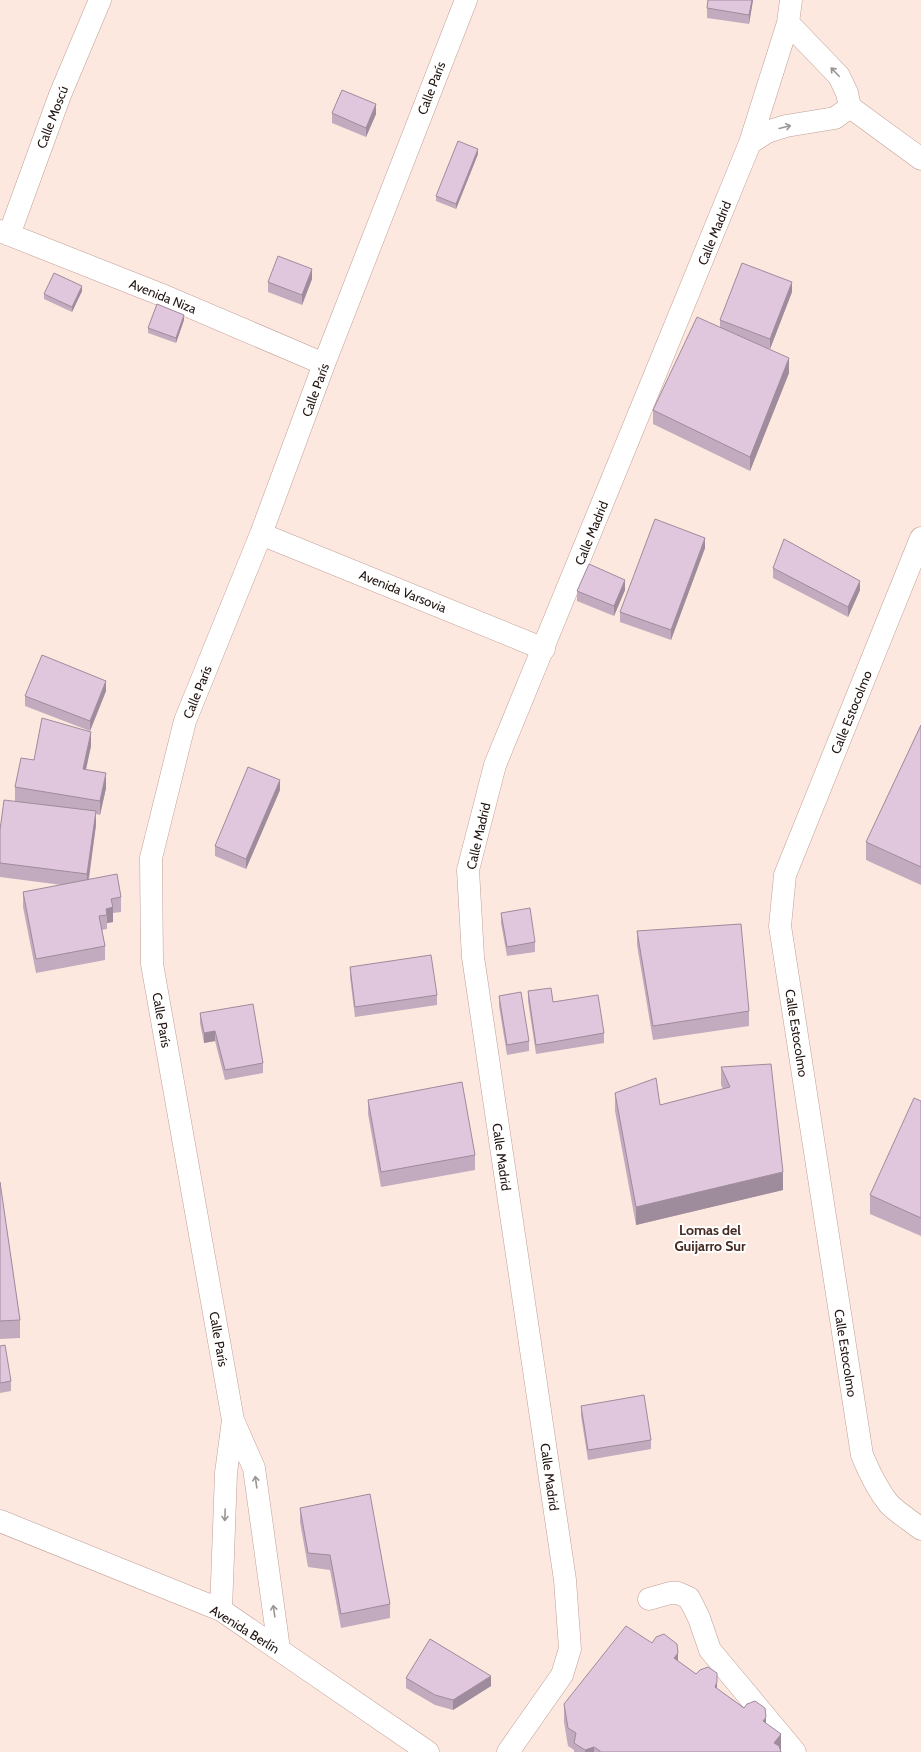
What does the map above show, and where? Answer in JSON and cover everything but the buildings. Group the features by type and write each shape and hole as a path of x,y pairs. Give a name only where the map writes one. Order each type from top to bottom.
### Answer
{"street":[{"name":"Calle Moscú","path":"5,233 100,0"},
{"name":"Calle París","path":"279,1650 254,1468 234,1420 152,964 151,858 185,721 261,534 324,364 466,0"},
{"name":"Calle Madrid","path":"508,1752 562,1675 570,1649 565,1580 473,957 468,870 496,765 750,143 788,22 791,0"},
{"path":"788,22 840,76 847,93 850,107 921,159"},
{"path":"750,143 767,132 786,126 835,118 850,107"},
{"name":"Avenida Niza","path":"5,233 167,297 324,364"},
{"name":"Avenida Varsovia","path":"261,534 544,649"},
{"name":"Calle Estocolmo","path":"921,538 784,875 780,926 862,1455 869,1472 890,1505 921,1529"},
{"name":"Calle París","path":"221,1610 226,1473 234,1420"},
{"name":"Avenida Berlín","path":"0,1521 221,1610 428,1752"},
{"path":"649,1599 670,1593 678,1593 689,1598 699,1618 710,1650 795,1752"}],"district":[{"name":"Lomas del Guijarro Sur","path":"710,1238"}]}
